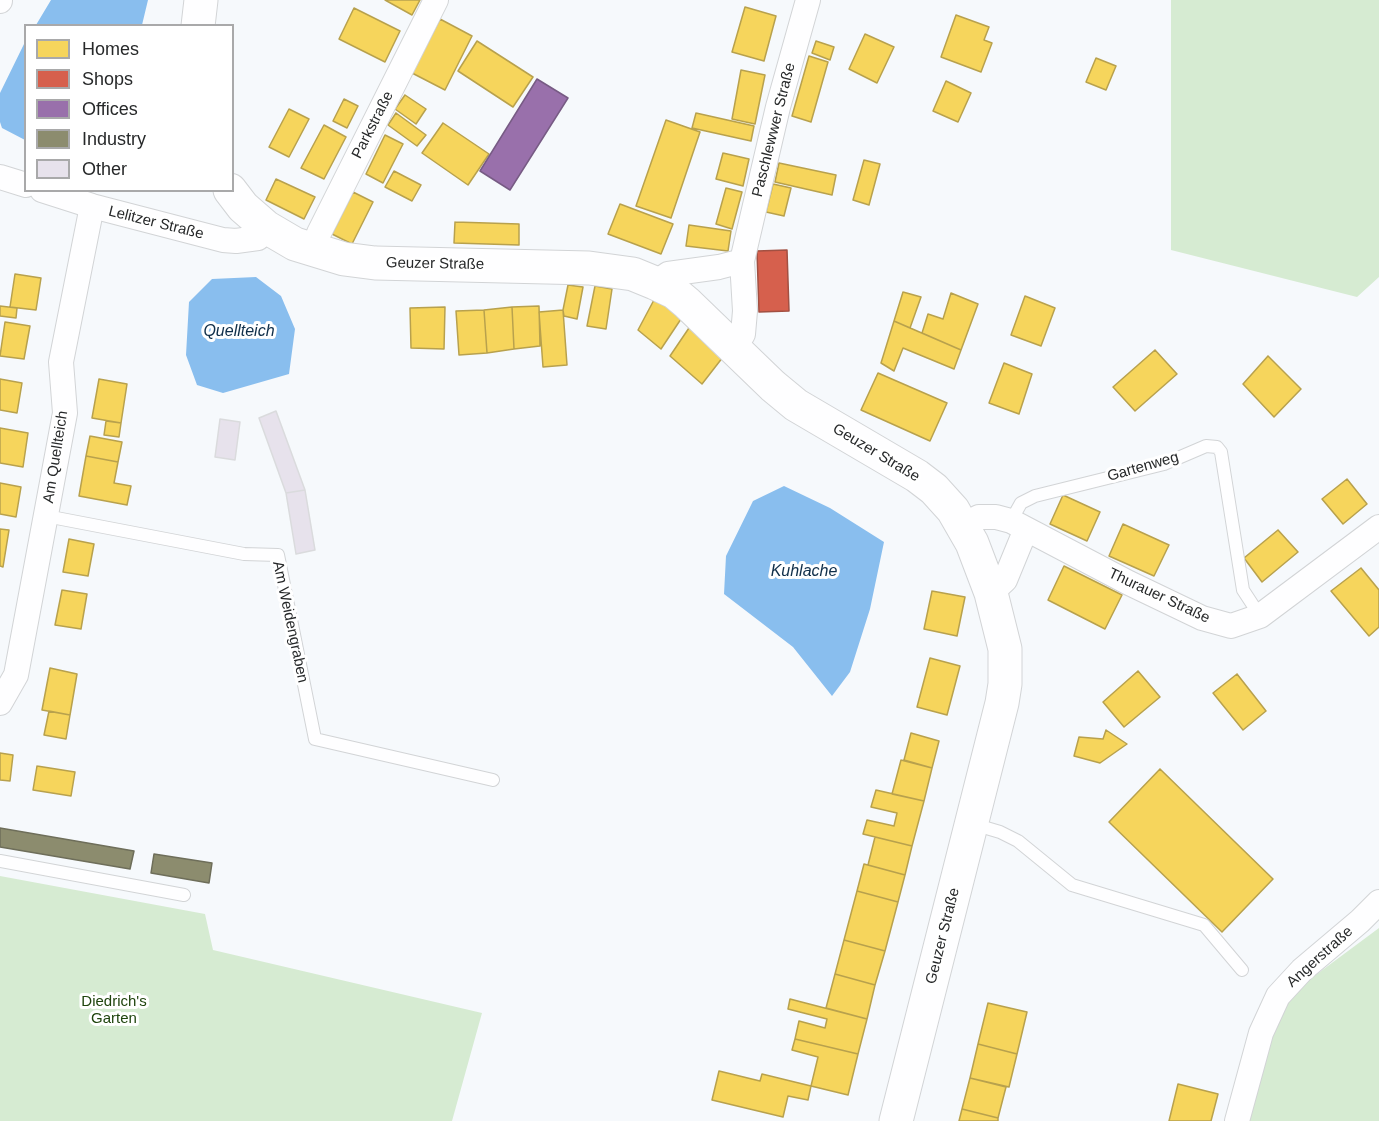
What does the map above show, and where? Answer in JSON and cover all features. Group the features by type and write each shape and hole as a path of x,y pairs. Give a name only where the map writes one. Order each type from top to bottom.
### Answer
{"main road":[{"path":"198,24 201,0"},
{"name":"Geuzer Straße","path":"232,192 243,207 266,227 295,244 344,259 375,262 589,268 633,274 655,283 674,292 687,303 773,386 796,405 887,457 934,489 953,510 963,525 982,565 992,593 1005,649 1005,684 972,824 896,1121"}],"street":[{"name":"Parkstraße","path":"313,250 319,233 436,0"},
{"name":"Paschlewwer Straße","path":"734,349 743,334 745,311 742,261 778,106 808,0"},
{"path":"0,177 24,184"},
{"name":"Lelitzer Straße","path":"48,192 92,206 223,240 258,238 266,227"},
{"name":"Am Quellteich","path":"0,703 16,675 46,516 65,413 62,362 92,206"},
{"path":"655,283 668,274 719,267 742,261"},
{"name":"Thurauer Straße","path":"963,525 979,517 996,517 1018,525 1202,618 1231,626 1260,616 1379,527"},
{"path":"992,593 1005,580 1018,525"},
{"name":"Angerstraße","path":"1237,1121 1261,1033 1278,996 1302,970 1379,902"}],"lane":[{"name":"Gartenweg","path":"1018,525 1021,503 1035,496 1164,464 1206,446 1216,447 1221,453 1243,590 1260,616"},
{"name":"Am Weidengraben","path":"46,516 244,554 278,555 315,739 493,780"},
{"path":"972,824 1000,831 1018,841 1072,885 1204,926 1242,970"},
{"path":"0,861 184,895"}],"green space":[{"path":"1171,0 1379,0 1379,277 1357,297 1171,250"},
{"name":"Diedrich's Garten","path":"0,876 205,914 213,950 482,1013 452,1121 0,1121"},
{"path":"1379,928 1379,1121 1247,1121 1282,1000"}],"water":[{"path":"51,0 148,0 142,24 37,24"},
{"path":"24,44 24,139 2,128 0,93"},
{"name":"Quellteich","path":"256,277 281,296 295,329 289,374 223,393 197,385 186,355 189,302 212,279"},
{"name":"Kuhlache","path":"784,486 830,508 884,542 870,609 850,672 832,696 793,647 724,594 726,556 753,501"}],"building: Homes":[{"path":"385,0 420,0 412,15"},
{"path":"745,7 776,16 764,61 732,52"},
{"path":"354,8 400,31 385,62 339,39"},
{"path":"956,15 989,27 984,40 992,43 981,72 941,57"},
{"path":"440,19 472,36 445,90 412,73"},
{"path":"865,34 894,47 877,83 849,69"},
{"path":"477,41 533,77 513,107 458,71"},
{"path":"816,41 834,47 830,60 812,53"},
{"path":"809,56 828,62 811,122 792,116"},
{"path":"1096,58 1116,66 1106,90 1086,82"},
{"path":"741,70 765,75 755,124 732,119"},
{"path":"946,81 971,93 958,122 933,111"},
{"path":"405,95 426,109 416,124 395,109"},
{"path":"344,99 358,106 347,128 333,121"},
{"path":"289,109 309,119 289,157 269,147"},
{"path":"396,113 426,135 417,146 388,125"},
{"path":"696,113 754,126 751,141 692,128"},
{"path":"666,120 700,132 671,218 636,206"},
{"path":"443,123 489,154 468,185 422,153"},
{"path":"324,125 346,137 324,179 301,168"},
{"path":"385,135 403,144 383,183 366,174"},
{"path":"723,153 749,159 743,186 716,179"},
{"path":"864,160 880,164 869,205 853,200"},
{"path":"779,163 836,175 832,195 775,182"},
{"path":"394,171 421,185 412,201 385,187"},
{"path":"276,179 315,197 304,219 266,200"},
{"path":"773,184 791,188 784,216 766,212"},
{"path":"726,188 742,192 732,229 716,224"},
{"path":"353,192 373,202 352,244 332,234"},
{"path":"620,204 673,224 661,254 608,234"},
{"path":"455,222 519,224 519,245 454,243"},
{"path":"689,225 731,231 728,251 686,246"},
{"path":"15,274 41,278 36,310 10,307"},
{"path":"568,285 583,287 577,319 564,316"},
{"path":"595,286 612,289 606,329 587,326"},
{"path":"903,292 921,297 910,328 894,321"},
{"path":"951,293 978,304 961,350 922,333 928,314 943,319"},
{"path":"1025,296 1055,308 1041,346 1011,335"},
{"path":"655,298 683,316 661,349 638,330"},
{"path":"0,306 17,308 16,318 0,316"},
{"path":"539,306 540,346 514,349 512,307"},
{"path":"445,307 444,349 411,348 410,308"},
{"path":"512,307 514,349 487,353 484,310"},
{"path":"484,310 487,353 459,355 456,311"},
{"path":"563,310 567,365 543,367 539,312"},
{"path":"894,321 961,350 954,369 903,348 894,371 881,363"},
{"path":"5,322 30,326 24,359 0,356"},
{"path":"691,325 723,357 702,384 670,356"},
{"path":"1155,350 1177,374 1135,411 1113,387"},
{"path":"1268,356 1301,389 1274,417 1243,384"},
{"path":"1004,363 1032,374 1019,414 989,403"},
{"path":"878,373 947,403 930,441 861,410"},
{"path":"0,379 22,383 17,413 0,410"},
{"path":"99,379 127,384 121,423 92,418"},
{"path":"106,421 121,423 119,437 104,435"},
{"path":"0,428 28,433 23,467 0,463"},
{"path":"90,436 122,442 118,462 86,456"},
{"path":"86,456 118,462 114,483 131,486 127,505 79,496"},
{"path":"1347,479 1367,504 1343,524 1322,499"},
{"path":"0,483 21,487 16,517 0,514"},
{"path":"1063,495 1100,512 1087,541 1050,524"},
{"path":"1123,524 1169,545 1154,576 1109,556"},
{"path":"0,529 9,530 3,567 0,566"},
{"path":"1278,530 1298,552 1262,582 1244,558"},
{"path":"69,539 94,544 88,576 63,572"},
{"path":"1064,566 1122,595 1105,629 1048,600"},
{"path":"1361,568 1379,590 1379,627 1369,636 1331,591"},
{"path":"62,590 87,594 81,629 55,625"},
{"path":"932,591 965,597 957,636 924,629"},
{"path":"930,658 960,666 947,715 917,707"},
{"path":"50,668 77,674 70,715 42,710"},
{"path":"1138,671 1160,697 1124,727 1103,702"},
{"path":"1237,674 1266,711 1243,730 1213,693"},
{"path":"49,711 70,715 66,739 44,735"},
{"path":"1106,730 1127,744 1100,763 1074,756 1079,737 1103,739"},
{"path":"911,733 939,741 932,768 904,760"},
{"path":"0,753 13,755 10,781 0,780"},
{"path":"901,760 932,768 924,801 892,794"},
{"path":"37,766 75,772 71,796 33,790"},
{"path":"1160,769 1273,879 1222,932 1109,822"},
{"path":"876,790 924,801 912,846 863,834 867,820 894,826 897,813 871,807"},
{"path":"875,837 912,846 905,875 868,865"},
{"path":"864,864 905,875 898,902 857,891"},
{"path":"857,891 898,902 885,951 844,940"},
{"path":"844,940 885,951 875,985 835,974"},
{"path":"835,974 875,985 867,1019 826,1008"},
{"path":"790,999 867,1019 858,1054 795,1039 799,1021 825,1028 827,1019 788,1009"},
{"path":"988,1003 1027,1012 1017,1054 978,1044"},
{"path":"795,1039 858,1054 848,1095 811,1086 818,1057 792,1050"},
{"path":"978,1044 1017,1054 1009,1087 970,1078"},
{"path":"719,1071 760,1081 762,1074 811,1086 808,1100 788,1096 783,1117 712,1100"},
{"path":"970,1078 1006,1087 998,1118 962,1109"},
{"path":"1178,1084 1218,1094 1211,1121 1169,1121"},
{"path":"962,1109 998,1118 998,1121 959,1121"}],"building: Shops":[{"path":"787,250 789,311 759,312 757,251"}],"building: Offices":[{"path":"537,79 568,98 510,190 480,171"}],"building: Industry":[{"path":"0,828 134,851 130,869 0,847"},
{"path":"154,854 212,863 209,883 151,873"}],"building: Other":[{"path":"276,411 305,490 286,493 259,418"},
{"path":"220,419 240,422 235,460 215,457"},
{"path":"305,490 315,550 296,554 286,493"}]}
